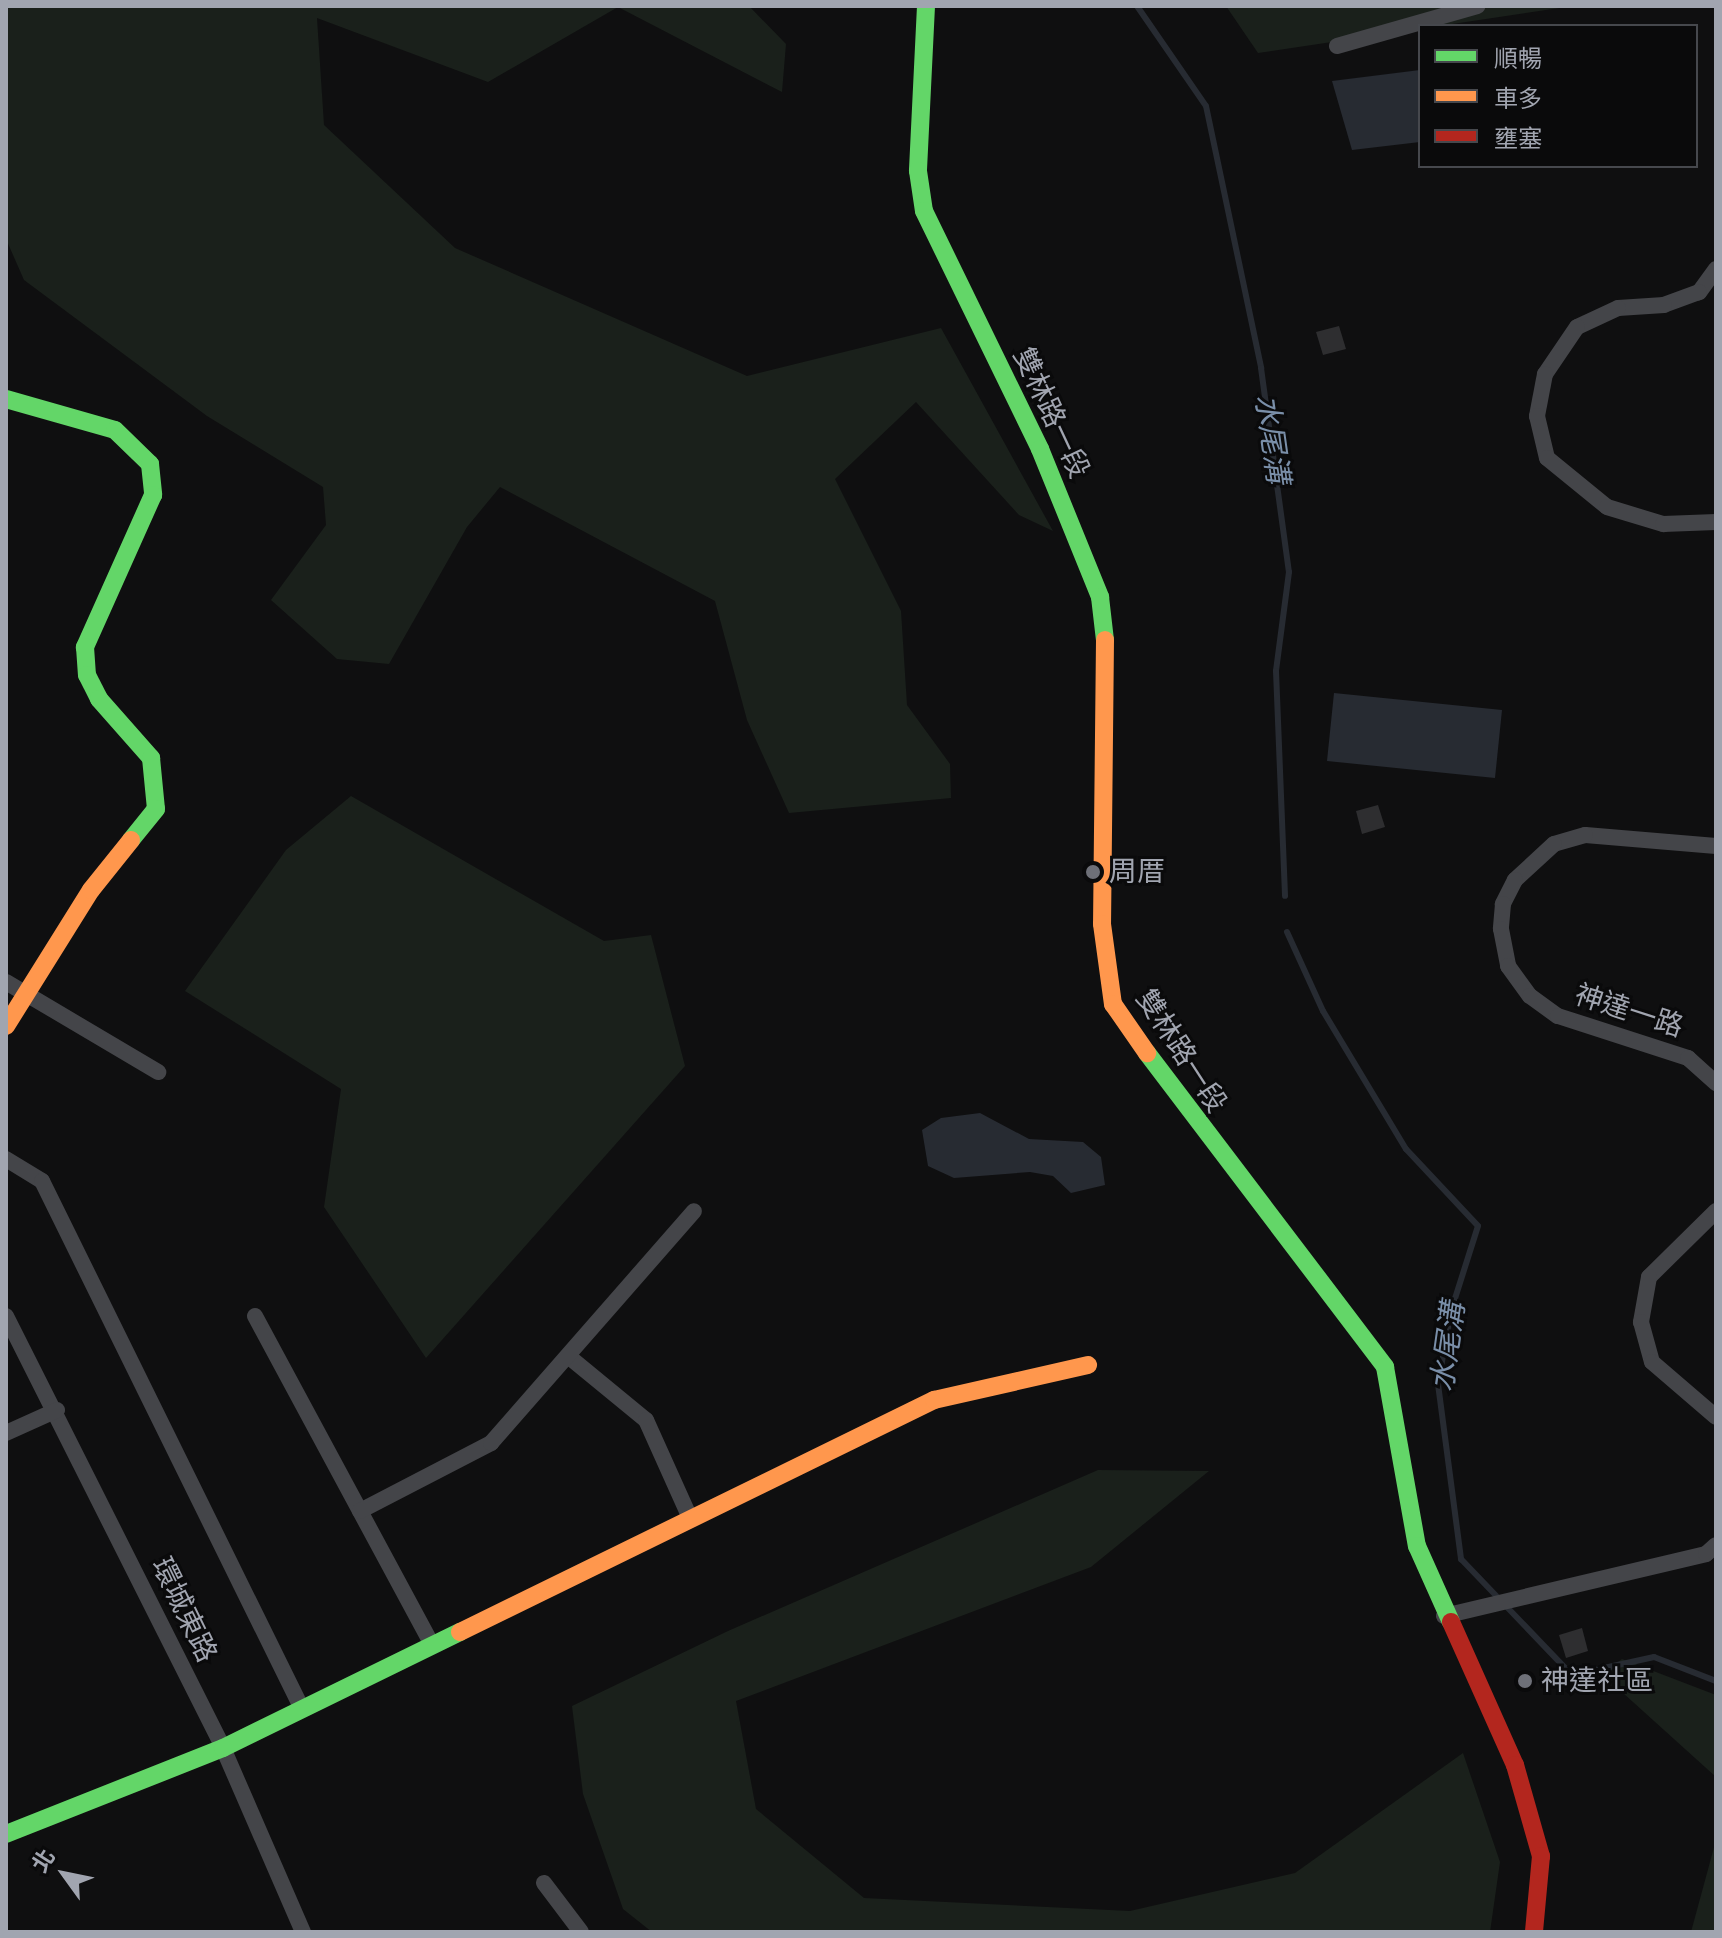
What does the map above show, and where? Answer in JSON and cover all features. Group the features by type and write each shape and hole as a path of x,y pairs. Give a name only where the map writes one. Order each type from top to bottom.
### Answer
{"street":[{"name":"雙林路一段","path":"926,6 918,171 924,211 1040,449 1100,597 1109,669 1102,924 1113,1004 1204,1136 1385,1367 1417,1546 1444,1616 1486,1698 1528,1810 1541,1856 1534,1932"},
{"path":"1337,46 1477,6"},
{"path":"1716,269 1699,292 1664,305 1618,308 1577,327 1545,374 1537,416 1547,458 1607,507 1663,524 1716,522"},
{"path":"6,399 130,439 150,464 153,495 85,647 87,675 99,699 151,758 156,809 91,890 6,1026"},
{"name":"神達一路","path":"1716,846 1585,835 1554,844 1515,880 1503,904 1501,929 1508,966 1530,996 1558,1016 1688,1058 1716,1083"},
{"path":"6,982 158,1072"},
{"path":"6,1159 42,1181 302,1709"},
{"path":"360,1511 491,1443 694,1211"},
{"path":"1714,1218 1649,1277 1641,1322 1652,1362 1716,1417"},
{"name":"環城東路","path":"6,1316 57,1410 223,1748 303,1932"},
{"path":"255,1316 432,1645"},
{"path":"568,1356 646,1420 690,1518"},
{"path":"6,1834 223,1748 934,1400 1088,1365"},
{"path":"6,1433 57,1410"},
{"path":"1444,1616 1706,1554 1716,1545"},
{"path":"544,1883 581,1932"}],"shaded area":[{"path":"6,6 749,6 786,44 782,92 618,7 488,82 317,18 324,125 455,248 747,376 941,328 1053,531 1019,515 916,402 835,479 901,611 907,705 950,764 951,798 789,813 747,720 715,601 500,487 467,527 389,664 337,659 271,600 326,525 323,487 207,416 24,280 6,239"},
{"path":"1226,6 1573,6 1452,24 1418,24 1418,29 1258,53"},
{"path":"1418,70 1418,142 1352,150 1332,81"},
{"path":"1334,693 1502,710 1495,778 1327,761"},
{"path":"351,796 604,941 651,935 685,1066 426,1358 324,1207 341,1089 185,991 286,850"},
{"path":"980,1113 1029,1139 1083,1142 1101,1157 1105,1185 1071,1193 1053,1176 1030,1172 954,1178 928,1166 922,1130 941,1118"},
{"path":"1098,1470 1209,1471 1091,1567 736,1701 756,1809 864,1898 1130,1911 1295,1873 1463,1753 1500,1862 1490,1932 652,1932 623,1909 583,1794 572,1706 728,1631"},
{"path":"1622,1659 1716,1695 1716,1777 1602,1674"},
{"path":"1716,1840 1716,1932 1691,1932"}],"building":[{"path":"1339,326 1346,349 1323,355 1316,332"},
{"path":"1378,805 1385,827 1362,834 1356,811"},
{"path":"1582,1628 1588,1651 1566,1658 1559,1635"}],"waterway":[{"name":"水尾溝","path":"1137,6 1206,106 1261,368 1289,572 1276,671 1285,896"},
{"name":"水尾溝","path":"1287,932 1323,1011 1406,1149 1478,1226 1451,1311 1438,1384 1461,1559 1572,1675 1654,1657 1716,1681"}],"traffic: fast":[{"path":"926,6 918,171 924,211 1040,449 1100,597 1105,640"},
{"path":"6,399 115,430 150,464 153,495 85,647 87,675 99,699 151,758 156,809 131,840"},
{"path":"1147,1053 1385,1367 1417,1546 1451,1622"},
{"path":"6,1834 223,1748 460,1632"}],"traffic: slow":[{"path":"1105,640 1102,924 1113,1004 1147,1053"},
{"path":"6,1026 91,890 131,840"},
{"path":"460,1632 934,1400 1088,1365"}],"traffic: jam":[{"path":"1451,1622 1515,1765 1541,1856 1534,1932"}],"place":[{"name":"周厝","path":"1093,872"},
{"name":"神達社區","path":"1525,1681"}]}
